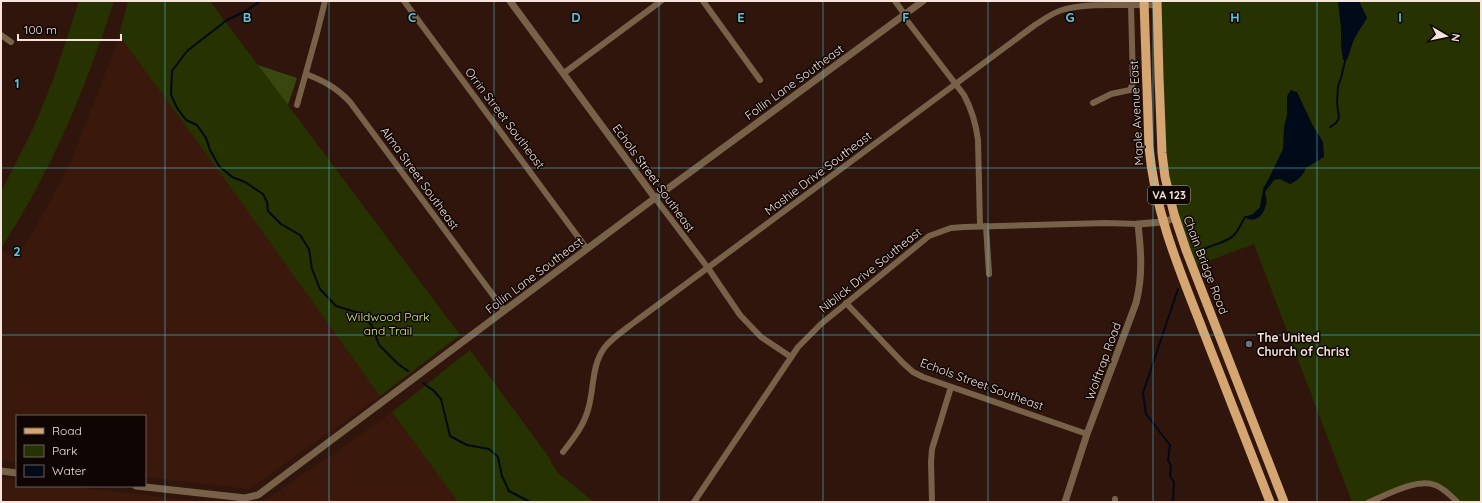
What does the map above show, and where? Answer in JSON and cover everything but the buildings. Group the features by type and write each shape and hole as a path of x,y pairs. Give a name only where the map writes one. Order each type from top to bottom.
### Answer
{"main road":[{"name":"Maple Avenue East","path":"1144,3 1149,148 1152,177 1163,222"},
{"name":"Chain Bridge Road","path":"1158,3 1162,153 1165,177 1175,218 1284,502"},
{"name":"VA 123","path":"1163,222 1180,274 1270,502"}],"street":[{"path":"297,105 325,1"},
{"name":"Orrin Street Southeast","path":"404,1 587,249"},
{"name":"Echols Street Southeast","path":"510,1 708,268 740,315 752,328 775,347 791,357"},
{"path":"564,73 661,1"},
{"path":"703,1 760,80"},
{"path":"895,1 905,15 905,18 970,106 977,129 983,226 989,274"},
{"name":"Follin Lane Southeast","path":"145,487 245,498 258,496 504,310 923,1"},
{"path":"1069,1 1070,8"},
{"name":"Mashie Drive Southeast","path":"563,452 580,429 585,419 589,407 597,364 606,347 614,338 636,321 1035,25 1061,10 1070,8 1158,3"},
{"path":"1093,103 1111,94 1130,90 1133,83 1131,5"},
{"path":"1,35 11,42"},
{"name":"Alma Street Southeast","path":"306,74 327,83 341,93 350,102 504,310"},
{"name":"Niblick Drive Southeast","path":"694,502 803,341 846,303 930,236 950,228 1106,223 1138,224 1163,222 1175,218"},
{"name":"Wolftrap Road","path":"1065,502 1087,434 1140,289 1141,253 1138,224"},
{"name":"Echols Street Southeast","path":"846,303 903,364 913,372 951,387 1087,434"},
{"path":"932,502 932,449 951,387"},
{"path":"1,471 16,473"},
{"path":"1369,502 1411,485 1427,483 1443,489 1457,502"}],"shaded area":[{"path":"120,35 167,97 381,396 249,489 146,477 146,415 16,415 16,462 1,460 1,250 16,259 45,211 72,159"},
{"path":"393,412 459,502 263,502"},
{"path":"1,478 16,480 16,487 78,487 202,502 1,502"}],"green space":[{"path":"79,1 114,1 92,66 66,129 36,190 1,248 1,192 33,129 53,80"},
{"name":"Wildwood Park and Trail","path":"128,1 210,1 460,335 380,396 242,203 119,35"},
{"path":"1158,1 1481,1 1481,502 1457,502 1443,489 1420,484 1369,502 1352,502 1254,244 1192,267 1165,177"},
{"path":"258,65 297,78 288,105"},
{"name":"Wildwood Park and Trail","path":"470,350 551,460 550,461 558,473 594,502 458,502 392,412"}],"water":[{"path":"1338,1 1359,1 1367,18 1354,39 1347,60 1343,60"},
{"path":"1291,90 1297,92 1313,126 1323,142 1324,157 1306,168 1300,178 1290,184 1280,179 1274,180 1265,192 1265,209 1258,218 1252,220 1245,217 1253,214 1260,207 1263,189 1283,149 1284,128 1287,115 1287,96"}],"waterway":[{"path":"261,1 244,12 227,20 187,51 172,71 171,95 177,108 186,120 197,125 206,138 210,150 219,166 232,177 245,182 263,194 267,202 268,211 281,224 300,235 309,249 312,269 320,289 336,306 362,314 372,326 379,345 398,364 408,371"},
{"path":"1330,127 1336,123 1339,118 1337,103 1338,86 1346,57"},
{"path":"1199,254 1206,248 1231,238 1245,217 1247,217"},
{"path":"1173,502 1174,482 1170,476 1171,466 1168,460 1170,445 1146,414 1143,393 1178,289"},
{"path":"423,383 434,391 441,399 450,436 467,445 489,449 498,457 502,476 509,491 530,502"}],"place":[{"name":"The United Church of Christ","path":"1249,344"}]}
